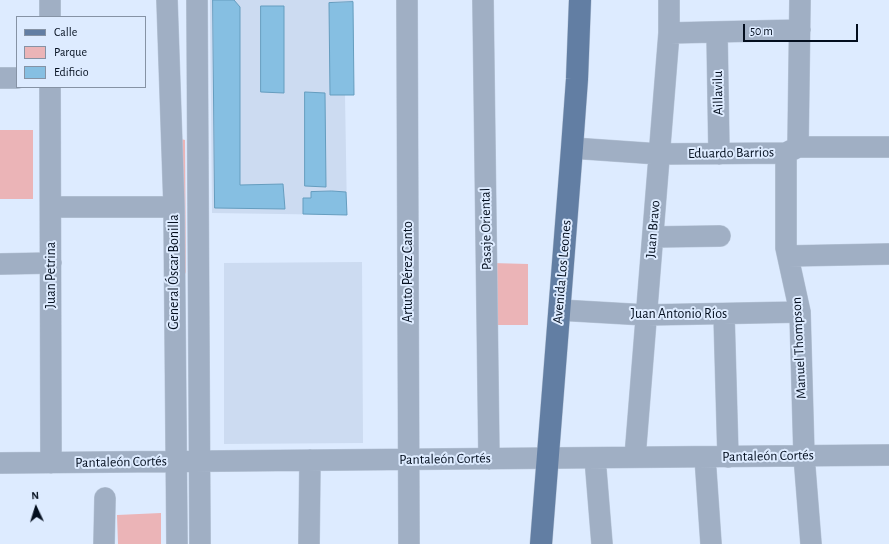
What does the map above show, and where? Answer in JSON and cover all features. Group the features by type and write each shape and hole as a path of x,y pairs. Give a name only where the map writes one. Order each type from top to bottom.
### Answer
{"main road":[{"name":"Avenida Los Leones","path":"541,544 572,148 577,78 580,0"}],"street":[{"path":"50,0 50,16"},
{"name":"General Óscar Bonilla","path":"167,0 174,207 175,462 177,544"},
{"name":"General Óscar Bonilla","path":"197,0 200,544"},
{"name":"Artuto Pérez Canto","path":"407,0 409,544"},
{"name":"Pasaje Oriental","path":"483,0 488,459"},
{"name":"Juan Bravo","path":"635,457 669,33 669,0"},
{"name":"Manuel Thompson","path":"800,0 800,30 785,239 800,312 804,456 812,544"},
{"path":"669,33 800,30"},
{"name":"Aillavilu","path":"717,32 719,154"},
{"path":"0,78 16,78"},
{"name":"Juan Petrina","path":"50,88 51,463"},
{"name":"Eduardo Barrios","path":"572,148 659,154 719,154 889,147"},
{"path":"51,207 174,207"},
{"path":"653,237 720,236"},
{"path":"788,256 889,254"},
{"path":"0,264 51,263"},
{"name":"Juan Antonio Ríos","path":"559,310 646,315 800,312"},
{"path":"724,314 728,456"},
{"name":"Pantaleón Cortés","path":"0,463 889,455"},
{"path":"704,457 711,544"},
{"path":"595,458 602,544"},
{"path":"309,544 310,460"},
{"path":"104,544 105,498"}],"shaded area":[{"path":"210,0 353,0 354,95 345,95 347,215 212,213"},
{"path":"362,262 363,443 224,444 224,263"}],"green space":[{"path":"0,130 33,130 33,199 0,199"},
{"path":"177,138 185,140 186,274 180,262"},
{"path":"492,263 528,264 528,325 492,325"},
{"path":"161,513 161,544 118,544 117,515"}],"building":[{"path":"213,0 234,0 240,7 240,185 283,184 285,209 215,208"},
{"path":"353,2 354,95 330,95 329,3"},
{"path":"261,6 284,6 284,93 261,92"},
{"path":"305,92 325,93 326,187 305,186"},
{"path":"311,192 346,192 347,215 303,214 303,198 311,198"}]}
